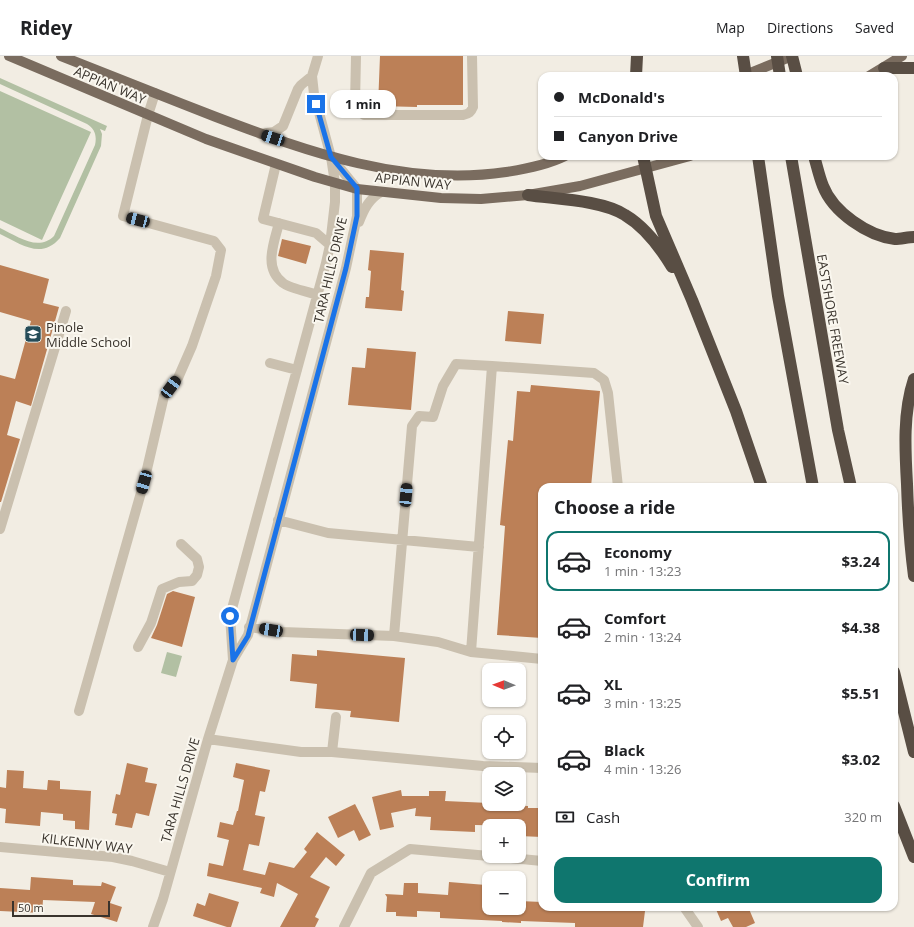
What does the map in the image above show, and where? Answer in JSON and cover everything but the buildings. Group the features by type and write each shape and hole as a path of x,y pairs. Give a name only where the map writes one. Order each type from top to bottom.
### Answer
{"highway":[{"path":"636,72 637,56"},
{"path":"743,56 745,72"},
{"path":"777,56 779,72"},
{"path":"792,56 795,72"},
{"path":"884,68 914,68"},
{"path":"644,160 656,216 692,300 736,411 761,483"},
{"path":"759,160 778,296 812,483"},
{"name":"EASTSHORE FREEWAY","path":"792,160 837,422 850,483"},
{"path":"815,160 823,187 837,207 853,222 874,234 896,239 914,237"},
{"path":"528,196 596,204 623,214 644,229 671,265 692,300"},
{"path":"914,380 910,392 905,444 909,537 914,576"},
{"path":"898,688 914,752"},
{"path":"898,816 914,857"}],"main road":[{"name":"APPIAN WAY","path":"9,56 206,139 335,183 381,192 447,198 481,199 528,196 580,186 675,160"},
{"name":"APPIAN WAY","path":"61,56 260,134 331,157 380,168 433,175 488,175 515,171 554,160"},
{"path":"753,72 792,56"},
{"path":"876,72 902,56"}],"street":[{"path":"260,134 274,132 283,126 298,89 312,76 318,56"},
{"path":"356,56 355,104 356,110 360,113 364,115 463,115 469,114 473,107 472,56"},
{"name":"TARA HILLS DRIVE","path":"233,660 230,616 318,295 330,245 335,202 335,183 331,157 314,94 312,76"},
{"path":"79,711 144,482 164,396 178,378 192,346 216,276 221,250 214,241 123,216 148,115 155,93"},
{"path":"331,157 357,188"},
{"path":"276,164 263,219 316,233 330,245"},
{"name":"TARA HILLS DRIVE","path":"153,927 208,739 233,660 248,636 249,627 346,268 357,216 357,188"},
{"path":"352,237 364,209 373,196 381,192"},
{"path":"279,223 270,260 272,269 283,284 318,295"},
{"path":"0,529 66,311"},
{"path":"270,363 297,370"},
{"path":"394,636 412,426 419,416 433,417 443,386 456,364 594,373 604,380 608,393 618,483"},
{"path":"471,652 492,366"},
{"path":"278,520 328,533 479,547"},
{"path":"138,647 151,623 162,589 179,582 192,580 197,575 199,568 197,559 181,544"},
{"path":"249,627 282,632 394,636 438,642 471,652 538,659"},
{"path":"332,752 336,717"},
{"path":"208,739 301,752 332,752 483,766 538,768"},
{"name":"KILKENNY WAY","path":"0,847 113,857 170,872"},
{"path":"344,927 371,873 410,848 482,855"},
{"path":"526,859 538,861"},
{"path":"687,911 698,927"}],"green space":[{"path":"0,78 107,126 105,131 100,129 102,134 101,146 60,238 53,245 46,248 38,249 23,245 0,234 0,228 34,243 48,241 54,236 95,145 95,133 87,124 0,84"},
{"path":"0,91 91,132 42,240 0,220"},
{"path":"167,652 182,656 176,677 161,673"}],"place":[{"name":"Pinole Middle School","path":"33,334"}],"route":[{"path":"230,616 233,660 248,636 249,627 346,268 357,216 357,188 331,157 316,104"}]}
